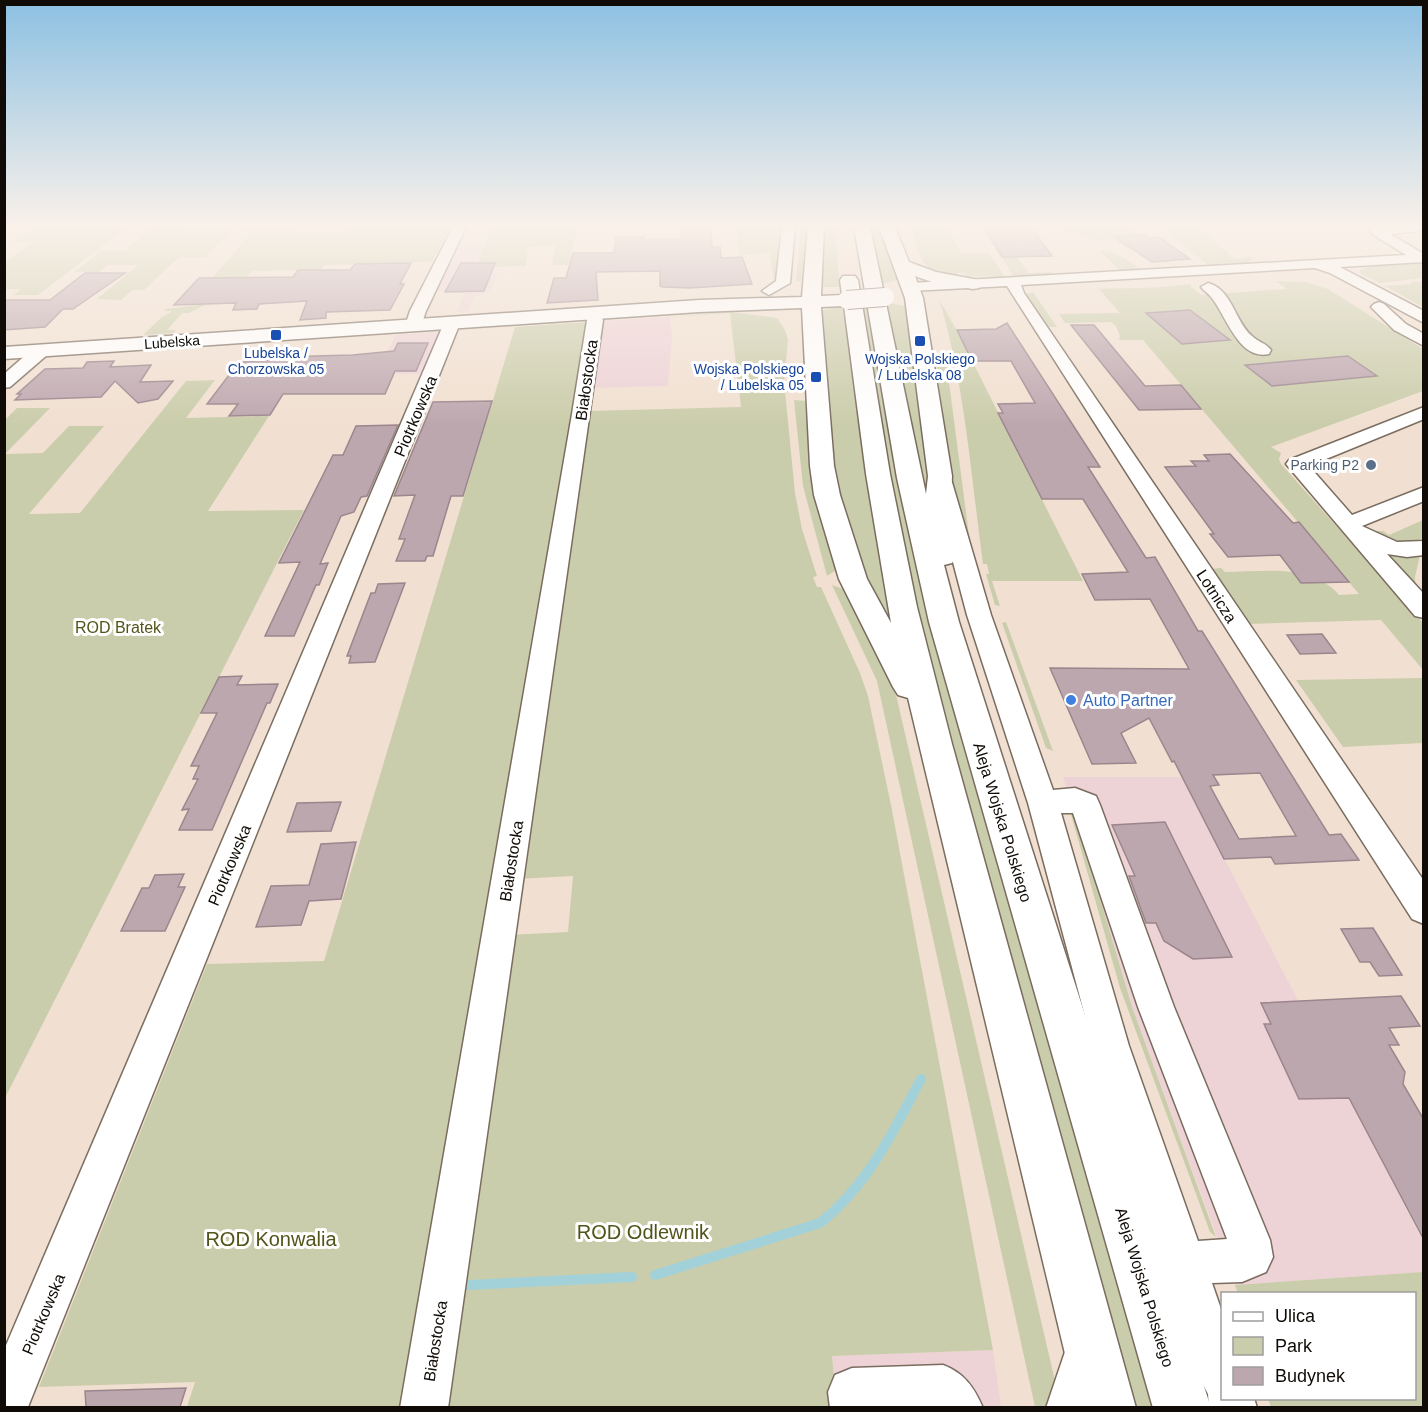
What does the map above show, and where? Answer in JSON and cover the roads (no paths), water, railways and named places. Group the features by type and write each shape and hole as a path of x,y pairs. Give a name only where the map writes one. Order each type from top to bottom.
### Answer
{"main road":[{"name":"Lubelska","path":"4,353 699,306 765,293"},
{"name":"Lubelska","path":"772,293 811,309 841,296 885,293"},
{"path":"812,293 811,309 822,466 832,514 854,579 912,692 935,744"},
{"path":"852,293 888,535 902,608 935,744 1107,1407"},
{"name":"Aleja Wojska Polskiego","path":"874,293 909,478 944,622 1182,1407"},
{"path":"911,293 940,476 938,498 941,522 944,622"},
{"path":"699,306 769,312 787,316 811,309"}],"street":[{"path":"413,326 427,293"},
{"name":"Lotnicza","path":"1020,293 1424,909"},
{"path":"1216,293 1245,339 1263,350"},
{"path":"1361,293 1400,327 1424,340"},
{"path":"1377,293 1421,315"},
{"path":"1379,307 1424,329"},
{"path":"1379,307 1424,335"},
{"name":"Białostocka","path":"424,1407 581,414 595,320 593,314"},
{"name":"Piotrkowska","path":"4,1407 452,323"},
{"path":"4,382 41,351"},
{"path":"1424,412 1297,463 1296,466 1424,610"},
{"path":"940,476 980,615 1043,803 1108,1036 1221,1374"},
{"path":"1351,526 1424,493"},
{"path":"1351,526 1389,548 1407,551 1424,548"},
{"path":"1043,803 1075,800 1085,805 1156,1007 1249,1240 1251,1257 1242,1260 1184,1263"},
{"path":"1070,1407 1083,1363 1088,1331"},
{"path":"854,1407 852,1392 943,1388 959,1407"}],"waterway":[{"path":"655,1275 820,1223 837,1208 866,1175 921,1079"},
{"path":"469,1285 632,1277"}],"place":[{"name":"Lubelska / Chorzowska 05","path":"276,335"},
{"name":"Wojska Polskiego / Lubelska 08","path":"920,341"},
{"name":"Wojska Polskiego / Lubelska 05","path":"816,377"},
{"name":"Parking P2","path":"1371,465"},
{"name":"Auto Partner","path":"1071,700"}],"park label":[{"name":"ROD Bratek","path":"118,627"},
{"name":"ROD Odlewnik","path":"643,1232"},
{"name":"ROD Konwalia","path":"271,1239"}]}
